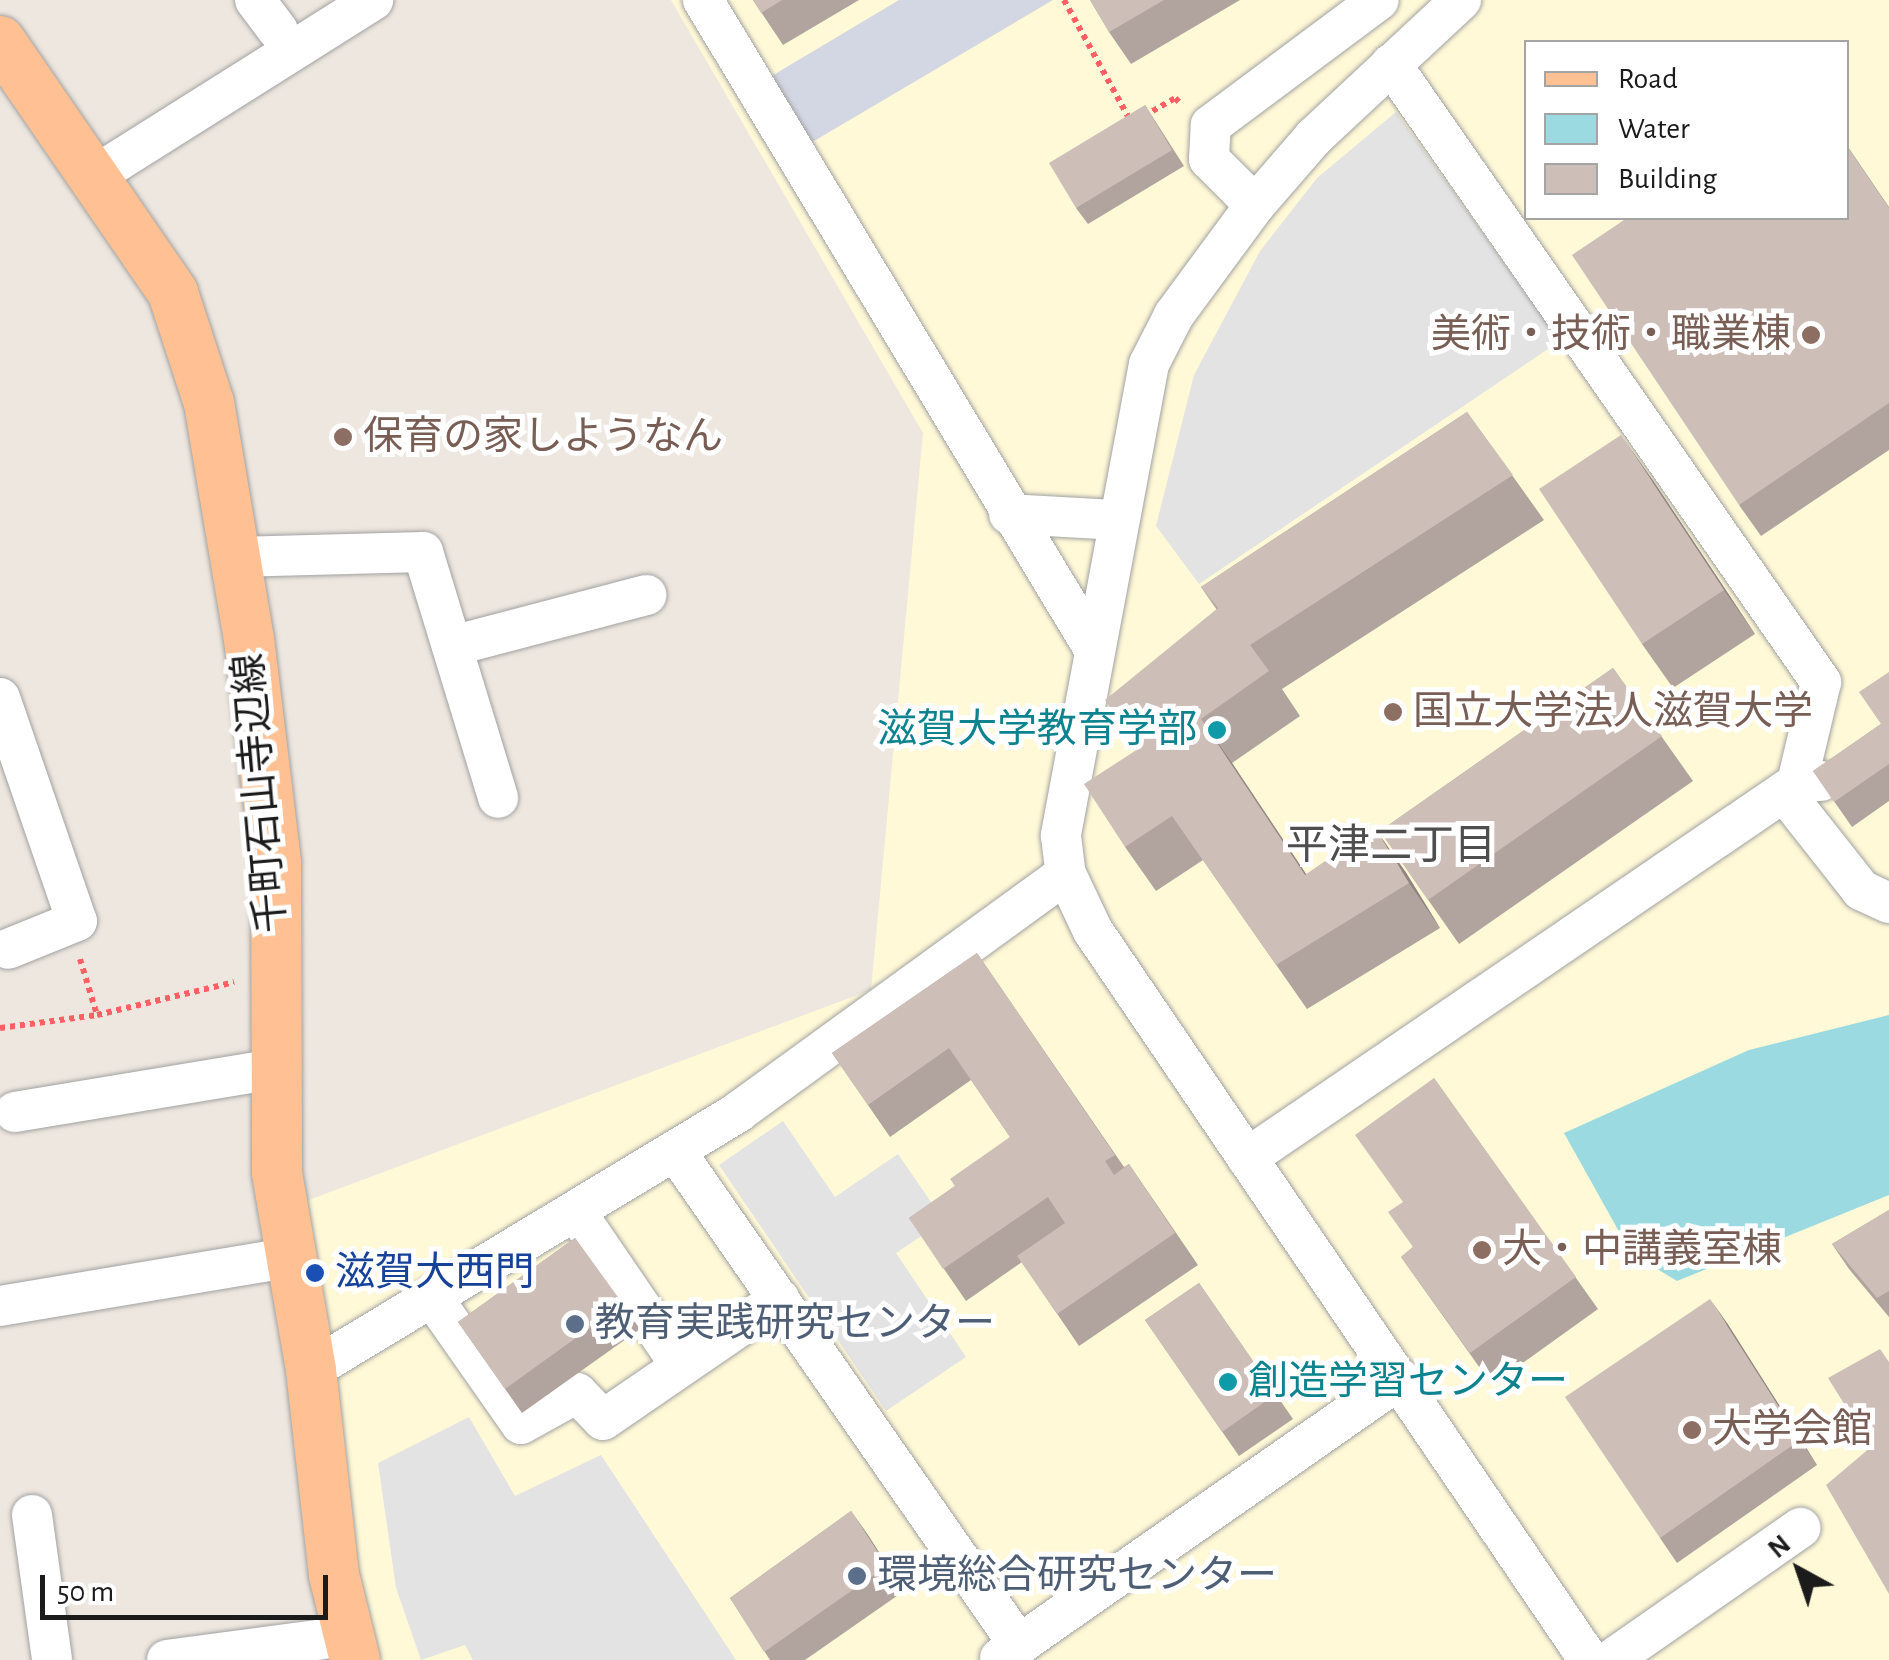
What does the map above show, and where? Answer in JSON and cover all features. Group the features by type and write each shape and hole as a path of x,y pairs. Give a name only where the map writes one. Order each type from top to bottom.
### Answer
{"main road":[{"name":"千町石山寺辺線","path":"0,41 172,293 194,342 235,558 274,846 277,1174 312,1370 334,1575 351,1648"}],"street":[{"path":"94,176 373,0"},
{"path":"702,0 1009,514 1094,648"},
{"path":"1255,206 1209,159 1209,132 1222,111 1380,0"},
{"path":"1460,0 1314,137 1255,206 1174,315 1149,364 1064,806 1066,874 1093,931 1589,1660"},
{"path":"1392,64 1821,682 1790,788"},
{"path":"1009,514 1117,520"},
{"path":"235,558 423,552 498,798"},
{"path":"452,646 646,595"},
{"path":"0,698 77,920 8,949"},
{"path":"1247,1158 1790,788 1820,782 1847,763"},
{"path":"1790,788 1860,890 1889,903"},
{"path":"312,1370 676,1152 1066,874"},
{"path":"15,1112 274,1069"},
{"path":"676,1152 780,1299 1008,1652 1400,1379"},
{"path":"576,1212 681,1366"},
{"path":"0,1306 294,1258"},
{"path":"432,1297 521,1424 577,1393 602,1420 780,1299"},
{"path":"32,1515 52,1660"},
{"path":"1611,1660 1800,1528"},
{"path":"167,1660 351,1648"}],"path":[{"path":"1064,0 1132,122 1175,98 1209,132"},
{"path":"77,920 75,942 96,1015"},
{"path":"0,1028 96,1015 217,983 275,979"}],"shaded area":[{"name":"国立大学法人滋賀大学","path":"671,0 1889,0 1889,1660 380,1660 365,1623 306,1201 871,990 923,433"},
{"path":"899,0 1053,0 792,154 753,87"},
{"path":"1396,112 1560,341 1199,584 1156,526 1194,375 1260,251 1317,178"},
{"path":"783,1121 835,1197 898,1154 944,1221 896,1253 966,1357 886,1411 719,1165"},
{"path":"469,1417 515,1496 601,1455 736,1660 473,1660 465,1645 421,1660 396,1588 378,1463"}],"water":[{"path":"1889,1015 1889,1195 1677,1281 1631,1253 1564,1133 1749,1050"}],"building":[{"path":"753,0 782,0 761,13"},
{"path":"1090,0 1164,0 1109,32"},
{"path":"1145,105 1172,150 1076,208 1049,163"},
{"name":"美術・技術・職業棟","path":"1849,149 1889,208 1889,403 1739,505 1572,255 1624,220 1849,220"},
{"path":"1467,412 1513,475 1250,645 1269,671 1201,719 1305,875 1374,827 1409,883 1276,965 1172,816 1125,847 1084,784 1138,749 1105,700 1218,608 1201,587"},
{"path":"1621,435 1724,590 1642,644 1539,489"},
{"path":"1613,668 1662,736 1428,900 1380,831"},
{"path":"1889,672 1889,764 1834,802 1813,771 1881,724 1859,692"},
{"path":"977,953 1115,1155 1105,1161 1114,1175 1129,1164 1175,1233 1057,1314 1017,1256 1065,1223 1048,1197 943,1269 909,1218 955,1186 950,1179 1010,1137 949,1048 868,1105 832,1053"},
{"path":"1434,1078 1576,1277 1470,1353 1401,1257 1413,1247 1388,1212 1403,1202 1355,1135"},
{"path":"1889,1210 1889,1291 1877,1298 1832,1244"},
{"path":"575,1238 623,1304 505,1389 458,1322"},
{"name":"創造学習センター","path":"1199,1283 1276,1394 1222,1432 1145,1320"},
{"name":"大学会館","path":"1710,1299 1800,1440 1660,1538 1565,1397"},
{"path":"1880,1349 1889,1362 1889,1594 1826,1485 1871,1447 1828,1378"},
{"path":"851,1511 887,1566 764,1652 730,1598"}],"place":[{"name":"美術・技術・職業棟","path":"1811,335"},
{"name":"保育の家しようなん","path":"343,437"},
{"name":"国立大学法人滋賀大学","path":"1393,712"},
{"name":"滋賀大学教育学部","path":"1217,730"},
{"name":"大・中講義室棟","path":"1482,1250"},
{"name":"滋賀大西門","path":"315,1273"},
{"name":"教育実践研究センター","path":"575,1324"},
{"name":"創造学習センター","path":"1228,1382"},
{"name":"大学会館","path":"1692,1430"},
{"name":"環境総合研究センター","path":"857,1576"}],"district":[{"name":"平津二丁目","path":"1391,846"}]}
